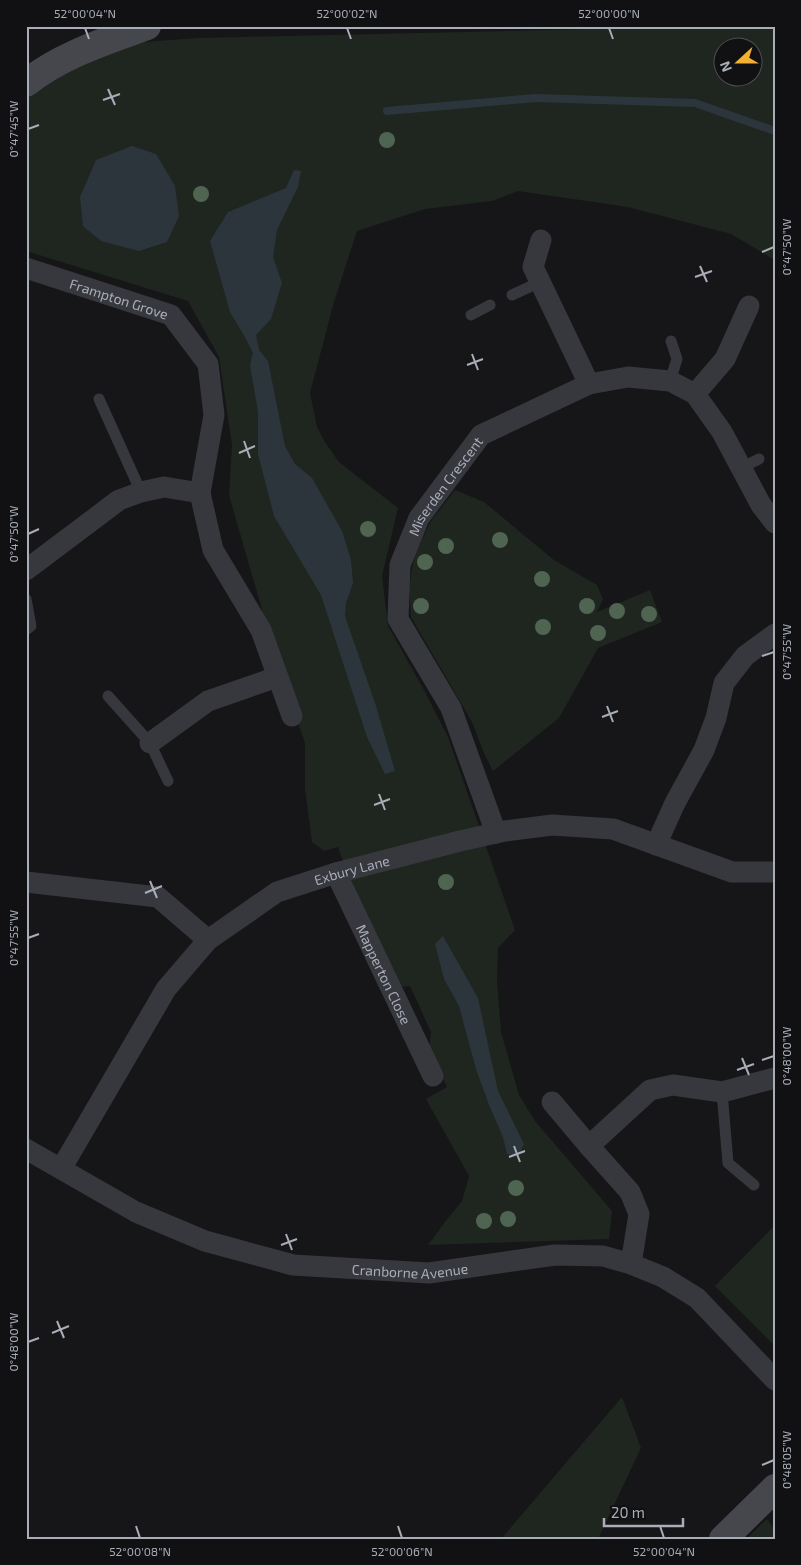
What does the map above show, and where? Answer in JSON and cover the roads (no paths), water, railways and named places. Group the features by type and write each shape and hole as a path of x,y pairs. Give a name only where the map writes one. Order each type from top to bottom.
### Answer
{"street":[{"path":"26,82 39,72 96,44 147,26"},
{"path":"541,240 533,267 590,384"},
{"name":"Frampton Grove","path":"26,268 171,315 208,364 214,415 200,493 213,550 261,630 292,716"},
{"path":"695,394 725,358 749,306"},
{"name":"Miserden Crescent","path":"496,833 452,708 398,619 400,565 419,518 481,435 590,384 628,377 670,381 695,394 722,432 750,463 761,505 775,523"},
{"path":"26,570 119,500 141,492 164,488 200,493"},
{"path":"656,845 675,803 704,750 716,718 724,683 745,656 775,634"},
{"path":"150,743 208,701 278,677"},
{"name":"Exbury Lane","path":"61,1169 166,989 208,940 277,892 336,873 460,841 496,833 552,825 613,829 732,872 775,872"},
{"name":"Mapperton Close","path":"336,873 433,1076"},
{"path":"26,882 158,897 208,940"},
{"path":"589,1146 650,1090 673,1085 722,1092 775,1078"},
{"path":"552,1102 630,1192 639,1214 632,1264"},
{"name":"Cranborne Avenue","path":"26,1149 136,1212 196,1237 293,1265 430,1273 555,1255 603,1256 632,1264 663,1277 697,1298 775,1380"},
{"path":"723,1539 775,1488"}],"lane":[{"path":"512,295 540,282"},
{"path":"471,315 490,306"},
{"path":"670,381 677,359 671,340"},
{"path":"99,399 141,492"},
{"path":"26,599 31,626 26,630"},
{"path":"108,696 150,743 168,781"},
{"path":"722,1092 728,1162 754,1185"}],"waterway":[{"path":"387,111 535,98 695,103 775,131"}]}
